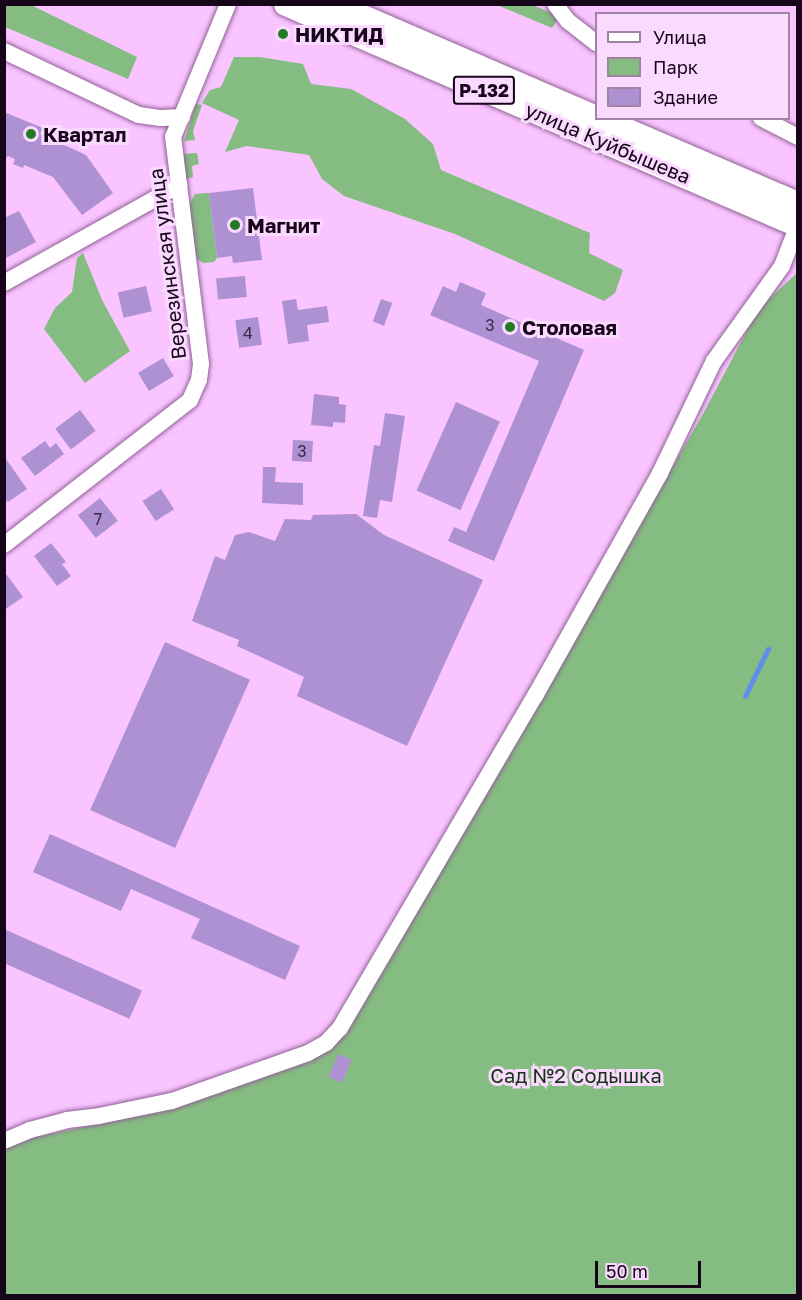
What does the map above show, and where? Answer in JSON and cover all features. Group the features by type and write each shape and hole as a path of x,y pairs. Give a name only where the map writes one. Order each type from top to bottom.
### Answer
{"highway":[{"name":"улица Куйбышева","path":"286,4 798,225"},
{"name":"улица Куйбышева","path":"333,4 595,117"},
{"name":"улица Куйбышева","path":"602,120 798,204"}],"street":[{"name":"Верезинская улица","path":"4,545 190,400 199,380 201,364 173,137 228,4"},
{"path":"555,4 576,28 595,42"},
{"path":"4,51 139,115 182,117"},
{"path":"765,120 798,137"},
{"path":"4,283 179,185"},
{"path":"4,1141 30,1130 67,1119 99,1116 172,1101 308,1053 326,1043 333,1035 529,706 660,473 714,361 782,266 798,225"}],"green space":[{"path":"4,5 31,5 137,57 128,79 5,27"},
{"path":"497,5 532,5 560,16 552,28"},
{"path":"234,57 260,57 303,64 311,84 351,89 405,119 433,144 441,170 590,233 589,253 623,270 615,293 604,301 455,234 344,196 322,179 309,155 247,146 225,152 239,120 202,103 210,90 221,87"},
{"path":"196,104 202,105 193,131 195,140 184,141"},
{"path":"197,153 199,164 192,166 193,177 186,179 182,154"},
{"path":"209,193 217,258 214,262 203,263 197,259 189,205 195,194"},
{"path":"83,253 103,302 130,351 85,383 44,329 55,308 72,292 77,258"},
{"name":"Сад №2 Содышка","path":"797,273 797,1295 5,1296 5,1149 13,1142 173,1108 327,1052 357,1010 468,821 703,414 759,308"}],"building":[{"path":"4,112 43,128 40,134 86,155 113,193 82,215 53,177 24,165 23,168 13,164 15,159 8,156 4,159"},
{"name":"Магнит","path":"253,188 262,260 233,263 232,256 217,258 209,193"},
{"path":"19,211 36,242 4,259 4,218"},
{"path":"245,276 247,297 218,299 216,279"},
{"path":"460,282 486,293 481,305 584,350 494,561 448,541 454,527 466,532 539,361 430,315 443,286 456,292"},
{"path":"146,286 152,311 124,318 118,293"},
{"path":"296,299 298,310 327,306 329,322 307,325 309,341 288,344 282,301"},
{"path":"381,299 392,303 384,326 373,322"},
{"path":"258,317 262,345 239,348 235,320"},
{"path":"163,358 174,376 149,391 138,373"},
{"path":"314,394 339,397 339,404 346,405 345,423 333,422 333,427 311,425"},
{"path":"456,402 500,422 460,510 417,491"},
{"path":"80,410 96,431 71,449 55,429"},
{"path":"385,413 405,416 392,502 380,500 377,518 363,516 374,445 380,446"},
{"path":"293,440 313,441 312,462 292,461"},
{"path":"45,441 50,448 56,443 64,454 35,476 21,458"},
{"path":"6,459 27,489 8,502 4,497"},
{"path":"263,467 276,467 275,482 303,483 303,505 262,503"},
{"path":"161,489 174,509 156,521 143,501"},
{"path":"100,498 118,521 96,538 78,515"},
{"path":"356,514 384,535 483,580 407,746 297,696 304,677 237,646 239,640 192,621 215,556 225,560 235,535 249,532 275,541 285,519 311,520 313,515"},
{"path":"51,543 66,562 62,564 71,576 57,586 34,556"},
{"path":"4,571 23,597 4,610"},
{"path":"165,642 250,680 175,848 90,810"},
{"path":"50,834 300,946 285,980 191,938 200,919 131,889 121,911 33,872"},
{"path":"4,929 142,990 129,1019 4,963"},
{"path":"338,1054 352,1060 342,1083 328,1077"}],"waterway":[{"path":"745,696 768,649"}],"place":[{"name":"НИКТИД","path":"283,34"},
{"name":"Квартал","path":"31,134"},
{"name":"Магнит","path":"235,225"},
{"name":"Столовая","path":"510,327"}]}
